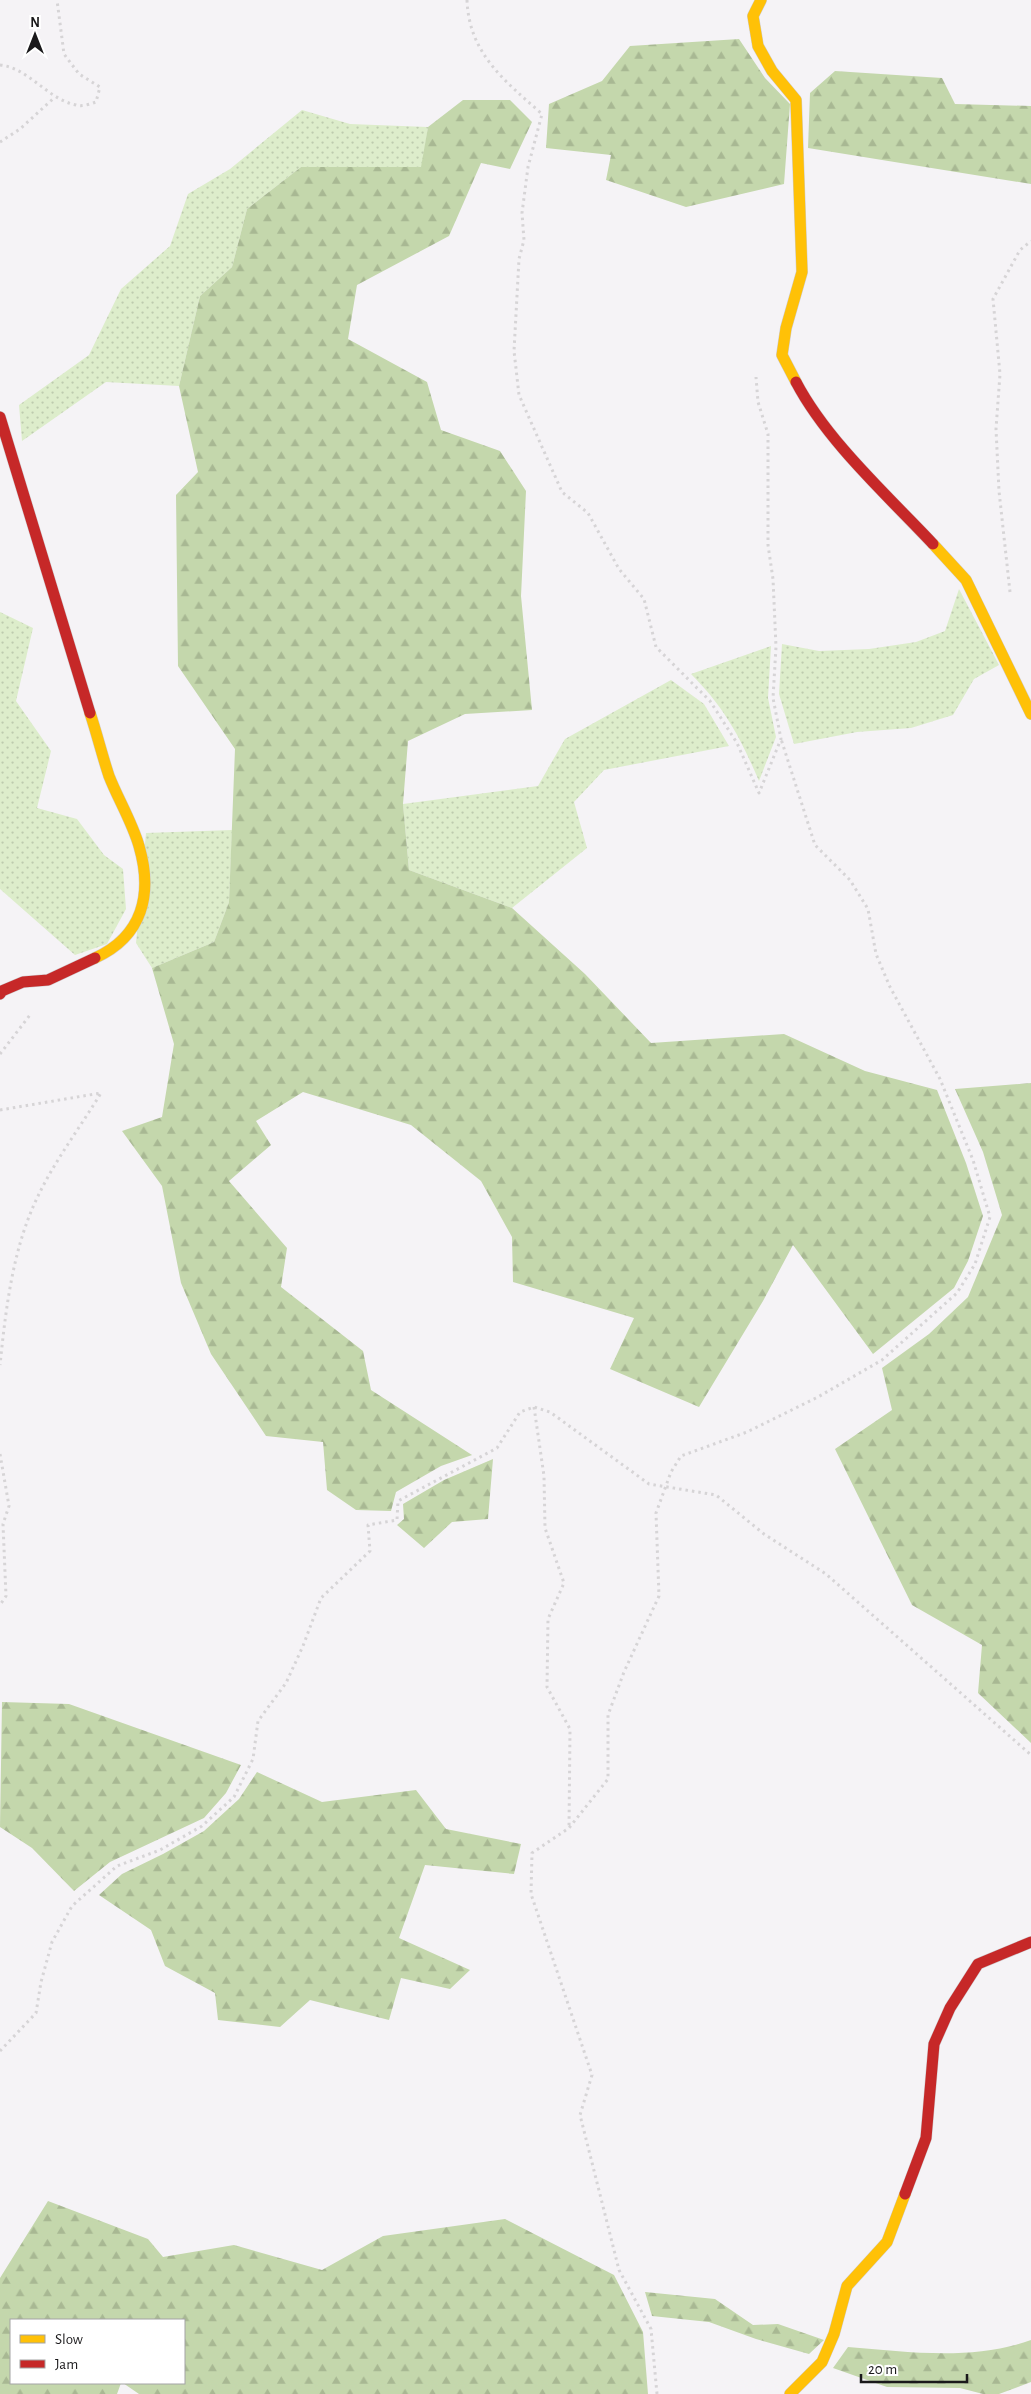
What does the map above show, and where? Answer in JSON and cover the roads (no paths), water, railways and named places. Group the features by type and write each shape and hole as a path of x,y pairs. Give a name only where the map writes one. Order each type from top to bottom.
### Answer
{"street":[{"path":"761,0 753,16 758,46 772,71 796,100 802,272 786,328 782,355 804,397 830,432 966,580 1031,714"},
{"path":"0,417 109,775 139,846 145,882 141,913 131,931 114,949 48,980 23,982 2,991 0,994"},
{"path":"790,2394 822,2362 834,2334 847,2286 887,2242 926,2138 934,2044 950,2008 978,1964 1031,1942"}]}
